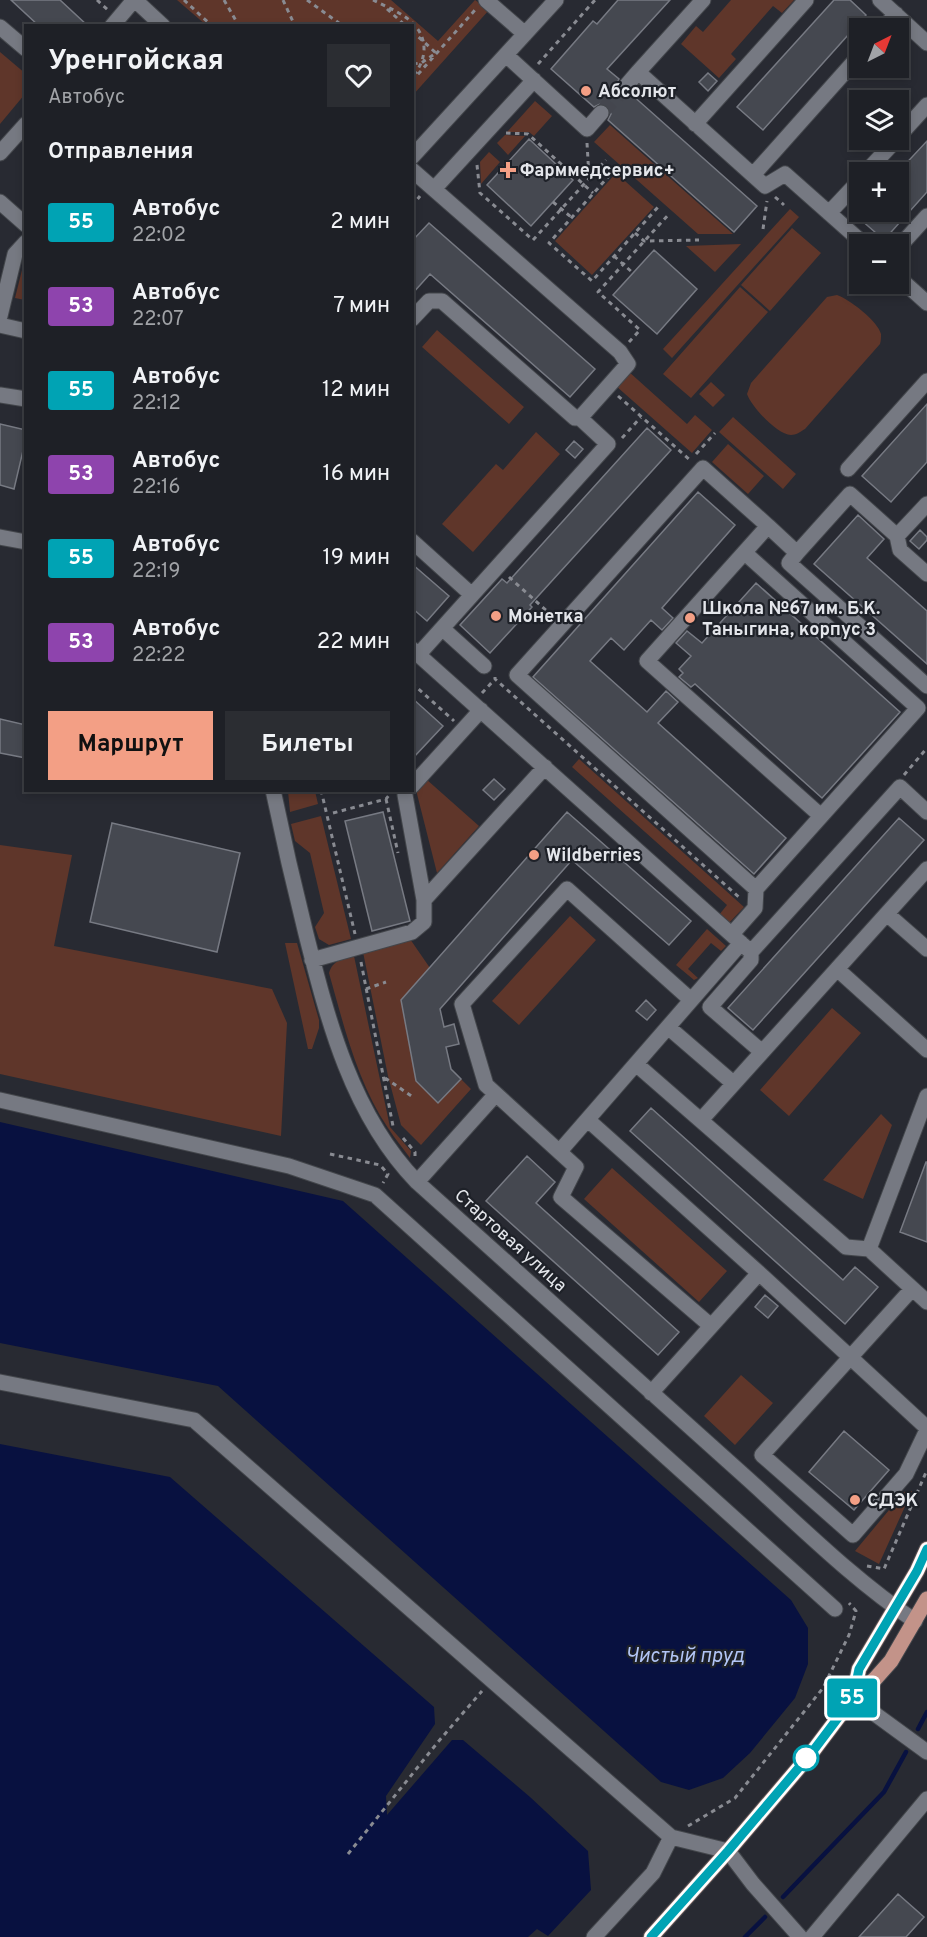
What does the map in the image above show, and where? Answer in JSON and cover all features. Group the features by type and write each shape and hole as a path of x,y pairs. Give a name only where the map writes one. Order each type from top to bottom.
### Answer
{"main road":[{"path":"853,1698 859,1669 917,1571 927,1549"},
{"path":"651,1937 813,1751 853,1698 891,1661 927,1599"}],"street":[{"path":"114,24 135,0 161,24"},
{"path":"414,155 556,0"},
{"path":"626,86 703,0"},
{"path":"695,124 806,0"},
{"path":"880,0 927,43"},
{"path":"490,3 525,34"},
{"path":"892,18 896,14"},
{"path":"0,27 24,47"},
{"path":"506,55 587,129 601,113"},
{"path":"753,175 849,67"},
{"path":"638,72 765,186 785,174 853,234"},
{"path":"434,189 534,80"},
{"path":"909,125 927,105"},
{"path":"0,153 24,126"},
{"path":"875,162 886,150"},
{"path":"414,172 620,352 628,364 580,418"},
{"path":"829,213 849,192"},
{"path":"0,202 24,223"},
{"path":"909,236 927,216"},
{"path":"0,316 15,254 24,244"},
{"path":"909,287 927,303"},
{"path":"414,317 429,301 442,301 575,418 580,418 608,444 442,628 416,651 741,943 751,960 710,1007 762,1052"},
{"path":"0,325 24,331"},
{"path":"848,469 927,381"},
{"path":"0,394 24,399"},
{"path":"756,889 518,675 703,468 797,554"},
{"path":"927,574 900,550 897,536 850,494 789,563 927,686"},
{"path":"897,536 927,504"},
{"path":"768,526 647,661 821,816"},
{"path":"0,537 24,542"},
{"path":"414,543 472,595"},
{"path":"741,943 755,908 756,889 918,708 745,552"},
{"path":"442,628 490,667"},
{"path":"414,780 481,710"},
{"path":"424,900 545,767"},
{"path":"560,1151 741,943 900,787 927,812"},
{"name":"Стартовая улица","path":"273,792 312,960 350,1079 373,1126 395,1158 421,1177 651,1393 895,1608 915,1621"},
{"path":"312,960 412,933 424,921 424,900 404,792"},
{"path":"701,1120 927,869"},
{"path":"691,1000 567,889 462,1004 486,1085 576,1167 561,1197 711,1326"},
{"path":"887,914 927,949"},
{"path":"837,969 927,1050"},
{"path":"668,1027 734,1083"},
{"path":"636,1064 846,1247 869,1249 927,1302"},
{"path":"421,1177 496,1094"},
{"path":"869,1249 927,1096"},
{"path":"0,1100 288,1166 375,1195 835,1610"},
{"path":"588,1119 759,1273 850,1357 927,1429 906,1474 853,1535 762,1455 850,1357 912,1289"},
{"path":"651,1393 759,1273"},
{"path":"0,1382 194,1420 671,1837 728,1851 753,1884 800,1937"},
{"path":"853,1698 927,1752"},
{"path":"812,1937 927,1798"},
{"path":"594,1937 653,1873 671,1837"}],"path":[{"path":"184,0 210,24"},
{"path":"224,0 238,24"},
{"path":"283,0 294,24"},
{"path":"307,0 341,24"},
{"path":"375,0 406,17 418,27 424,52 414,76"},
{"path":"414,77 480,5 490,3"},
{"path":"384,5 404,24"},
{"path":"414,34 436,53"},
{"path":"414,64 421,63 436,53"},
{"path":"512,124 504,133 528,134 593,193"},
{"path":"587,143 590,178"},
{"path":"477,163 480,193 533,240 606,159"},
{"path":"616,168 549,243 592,281 659,206"},
{"path":"763,229 768,191 784,205"},
{"path":"553,202 571,218"},
{"path":"620,352 640,330 598,292 669,214"},
{"path":"635,233 644,241 699,240"},
{"path":"614,256 633,273"},
{"path":"608,387 690,460"},
{"path":"502,571 548,612"},
{"path":"490,667 495,679 753,910"},
{"path":"414,685 455,722"},
{"path":"908,795 904,773 927,748"},
{"path":"321,792 358,947 394,1128"},
{"path":"333,813 386,799 402,792"},
{"path":"366,989 386,982"},
{"path":"384,1077 413,1096"},
{"path":"401,1136 415,1152 415,1162 421,1177"},
{"path":"330,1154 380,1165 388,1174 375,1195"},
{"path":"862,1565 884,1569 927,1470"},
{"path":"671,1837 735,1798 823,1688 849,1635"},
{"path":"348,1854 438,1742 492,1681"}],"shaded area":[{"path":"177,0 391,0 438,41 475,0 489,10 414,94 414,24 205,24"},
{"path":"731,0 794,0 782,13 773,6 731,54 736,59 719,78 681,44 696,26 703,32"},
{"path":"0,52 24,72 24,95 0,124"},
{"path":"535,101 552,116 534,136 529,132 507,132"},
{"path":"610,125 733,234 698,234 594,142"},
{"path":"505,135 525,136 508,155 497,143"},
{"path":"489,152 500,162 481,184 480,162"},
{"path":"616,173 654,207 592,275 555,241"},
{"path":"790,209 799,217 672,358 663,349"},
{"path":"792,228 821,253 770,311 741,285"},
{"path":"741,244 715,272 686,246"},
{"path":"24,262 24,300 15,298"},
{"path":"740,287 768,312 691,398 663,374"},
{"path":"837,295 855,306 875,323 881,334 880,344 805,429 791,435 785,434 765,419 749,399 747,394 751,383 827,297"},
{"path":"437,330 524,407 509,424 422,347"},
{"path":"628,371 687,424 695,415 712,430 692,453 616,386"},
{"path":"711,382 725,395 713,407 699,394"},
{"path":"733,417 796,474 783,489 719,432"},
{"path":"536,432 560,454 473,552 442,524 496,464 503,470"},
{"path":"728,444 764,476 748,494 712,462"},
{"path":"579,759 744,907 729,923 719,915 727,905 572,767"},
{"path":"426,779 479,826 437,873 416,790"},
{"path":"288,792 315,792 318,804 290,812"},
{"path":"321,816 351,939 329,945 319,939 315,927 324,913 310,853 295,841 291,824"},
{"path":"0,845 72,855 54,946 272,989 287,1023 281,1136 0,1074"},
{"path":"570,916 596,940 519,1025 492,1001"},
{"path":"707,929 726,946 721,951 711,943 688,969 698,978 694,980 676,965"},
{"path":"410,939 430,968 401,1000 416,1081 438,1103 461,1079 471,1089 421,1145 401,1125 388,1076 363,952"},
{"path":"285,943 297,943 319,1020 319,1028 312,1049 308,1049"},
{"path":"354,956 390,1127 411,1151 410,1158 388,1128 368,1092 352,1053 340,1013 329,973 336,963"},
{"path":"832,1008 861,1033 789,1116 760,1090"},
{"path":"881,1114 892,1125 863,1199 823,1180"},
{"path":"612,1168 727,1271 699,1302 584,1199"},
{"path":"741,1375 773,1403 735,1445 704,1416"},
{"path":"912,1491 879,1564 855,1551 904,1492"}],"water":[{"name":"Чистый пруд","path":"0,1122 343,1201 791,1600 808,1628 808,1664 795,1698 750,1753 723,1778 689,1790 661,1782 218,1386 0,1343"},
{"path":"0,1444 170,1477 434,1707 435,1724 386,1796 387,1815 452,1740 463,1740 530,1797 588,1851 591,1890 548,1936 537,1929 528,1937 0,1937"}],"building":[{"path":"11,0 60,0 86,24 37,24"},
{"path":"618,0 670,0 607,69 619,79 616,85 619,93 625,96 631,94 757,206 734,232 608,120 611,114 608,106 602,103 594,107 551,69 593,21 597,24"},
{"path":"834,0 850,0 866,15 863,18 849,18 849,34 763,130 737,107"},
{"path":"708,73 717,81 708,91 699,82"},
{"path":"529,139 573,180 531,226 487,185"},
{"path":"927,141 927,192 909,212 909,162"},
{"path":"863,222 900,222 889,234 877,234"},
{"path":"429,223 595,369 570,397 430,274 414,292 414,239"},
{"path":"654,250 697,289 657,334 613,295"},
{"path":"927,404 927,462 891,502 862,476"},
{"path":"0,424 24,430 24,446 14,489 0,485"},
{"path":"647,428 671,450 530,605 532,607 490,653 460,625 502,579 507,583"},
{"path":"574,441 583,449 575,458 566,450"},
{"path":"698,492 735,525 662,608 673,618 662,630 651,620 624,650 611,638 590,661 647,712 666,691 678,702 658,723 786,838 754,874 533,677"},
{"path":"858,515 884,539 867,558 927,611 927,664 814,564"},
{"path":"920,530 927,540 919,549 910,541"},
{"path":"414,566 449,596 427,621 414,610"},
{"path":"756,583 900,712 822,798 695,684 691,687 679,677 683,673 679,669 691,656 676,643 687,631 702,643"},
{"path":"414,700 443,726 414,757"},
{"path":"0,719 24,725 24,758 0,753"},
{"path":"494,779 505,789 494,800 483,790"},
{"path":"383,812 410,921 372,931 345,821"},
{"path":"567,812 691,921 669,945 572,860 440,1009 444,1027 454,1024 459,1044 446,1047 451,1069 461,1079 438,1103 416,1081 401,1000"},
{"path":"899,818 924,840 753,1030 728,1008"},
{"path":"112,823 240,853 217,952 90,922"},
{"path":"646,1000 656,1010 647,1020 636,1011"},
{"path":"651,1108 843,1280 855,1267 878,1287 845,1324 630,1131"},
{"path":"527,1156 555,1182 536,1203 679,1332 658,1355 486,1201"},
{"path":"927,1162 927,1242 900,1232"},
{"path":"765,1295 778,1306 768,1318 755,1307"},
{"path":"844,1431 889,1470 854,1510 809,1472"},
{"path":"898,1894 924,1917 906,1937 859,1937"}],"waterway":[{"path":"918,1729 927,1712"},
{"path":"783,1897 884,1792 906,1752"},
{"path":"745,1937 765,1917"}],"tunnel":[{"path":"601,113 626,86"}],"bus line":[{"name":"55","path":"651,1937 813,1751 853,1698 859,1669 917,1571 927,1549"}],"place":[{"name":"Абсолют","path":"586,91"},
{"name":"Фарммедсервис+","path":"508,170"},
{"name":"Монетка","path":"496,616"},
{"name":"Школа №67 им. Б.К. Таныгина, корпус 3","path":"690,618"},
{"name":"Wildberries","path":"534,855"},
{"name":"СДЭК","path":"855,1500"}]}
